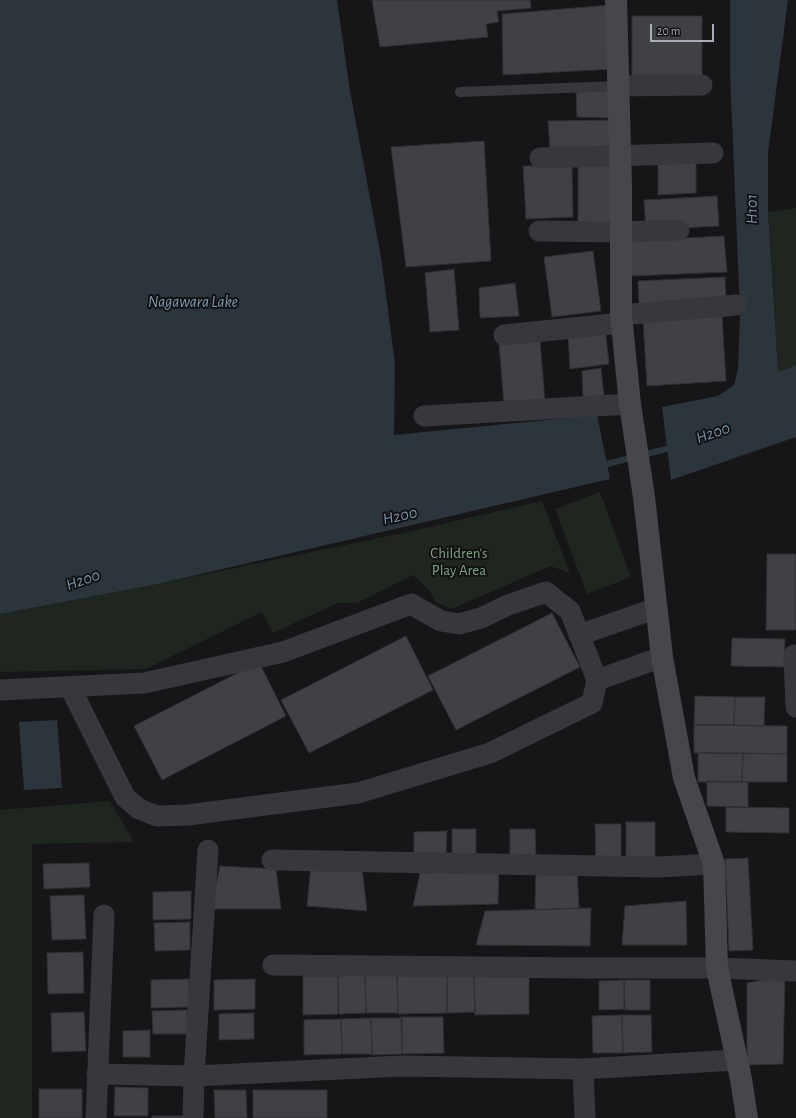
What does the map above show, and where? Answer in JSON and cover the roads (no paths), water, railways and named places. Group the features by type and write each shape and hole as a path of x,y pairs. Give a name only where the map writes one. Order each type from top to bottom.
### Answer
{"street":[{"path":"616,0 620,156 621,319 630,404 644,497 662,657 684,778 714,864 718,968 741,1079 747,1118"},
{"path":"618,86 702,85"},
{"path":"540,158 713,153"},
{"path":"539,231 621,232 679,230"},
{"path":"504,335 736,305"},
{"path":"424,416 630,404"},
{"path":"0,690 144,683 282,652 411,604 441,621 459,624 481,618 508,605 546,592 570,611 597,680 592,703 483,755 358,793 188,815 157,816 139,810 125,797 70,687"},
{"path":"579,635 657,608"},
{"path":"794,655 796,707"},
{"path":"597,680 662,657"},
{"path":"193,1118 194,1076 208,850"},
{"path":"272,860 659,866 714,864"},
{"path":"96,1118 104,915"},
{"path":"273,965 718,968 796,971"},
{"path":"97,1074 194,1076 402,1066 582,1069 736,1060"},
{"path":"582,1069 585,1118"}],"lane":[{"path":"460,92 618,86"}],"water":[{"name":"Nagawara Lake","path":"0,0 337,0 350,91 381,257 395,364 394,435 597,415 610,479 158,584 0,614"},
{"name":"H101","path":"730,0 788,0 768,153 768,212 778,372 796,365 796,437 671,480 662,407 718,396 734,385 738,369 740,312 730,72"},
{"path":"57,720 62,788 24,790 19,722"}],"waterway":[{"name":"H200","path":"599,466 674,447"}],"park label":[{"name":"Children's Play Area","path":"459,562"}]}
